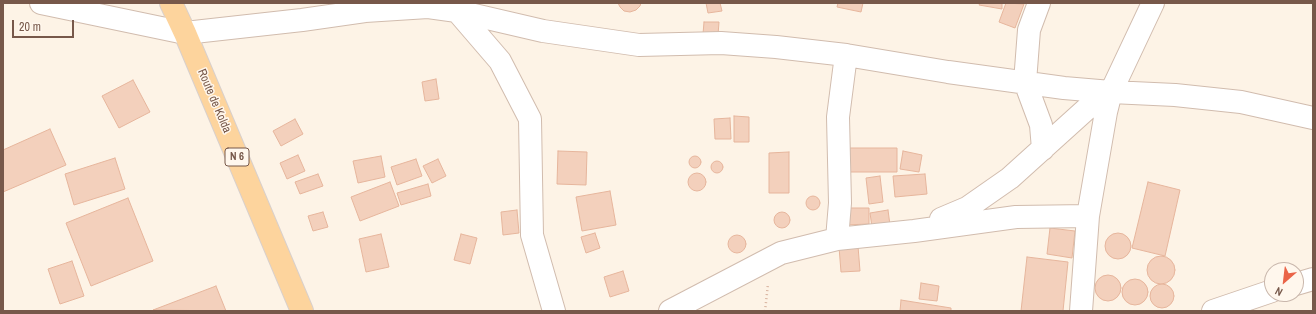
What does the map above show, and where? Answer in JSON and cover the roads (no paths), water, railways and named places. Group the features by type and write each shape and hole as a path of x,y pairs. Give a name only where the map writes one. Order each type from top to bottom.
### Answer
{"main road":[{"name":"Route de Kolda","path":"171,3 302,311"}],"street":[{"path":"41,3 185,33 305,12 365,11 428,7 457,11 543,31 639,44 721,43 776,47 846,55 948,72 1025,82 1108,102"},
{"path":"1039,3 1029,30 1025,82 1041,125 1042,149"},
{"path":"1081,311 1088,216 1108,102 1153,3"},
{"path":"457,11 500,60 530,119 532,235 554,311"},
{"path":"837,239 840,203 838,117 846,55"},
{"path":"914,231 967,208 1010,178 1092,104 1175,95 1241,102 1313,118"},
{"path":"670,311 781,253 837,239 914,231 1016,217 1088,216"},
{"path":"1213,311 1264,294"}]}
